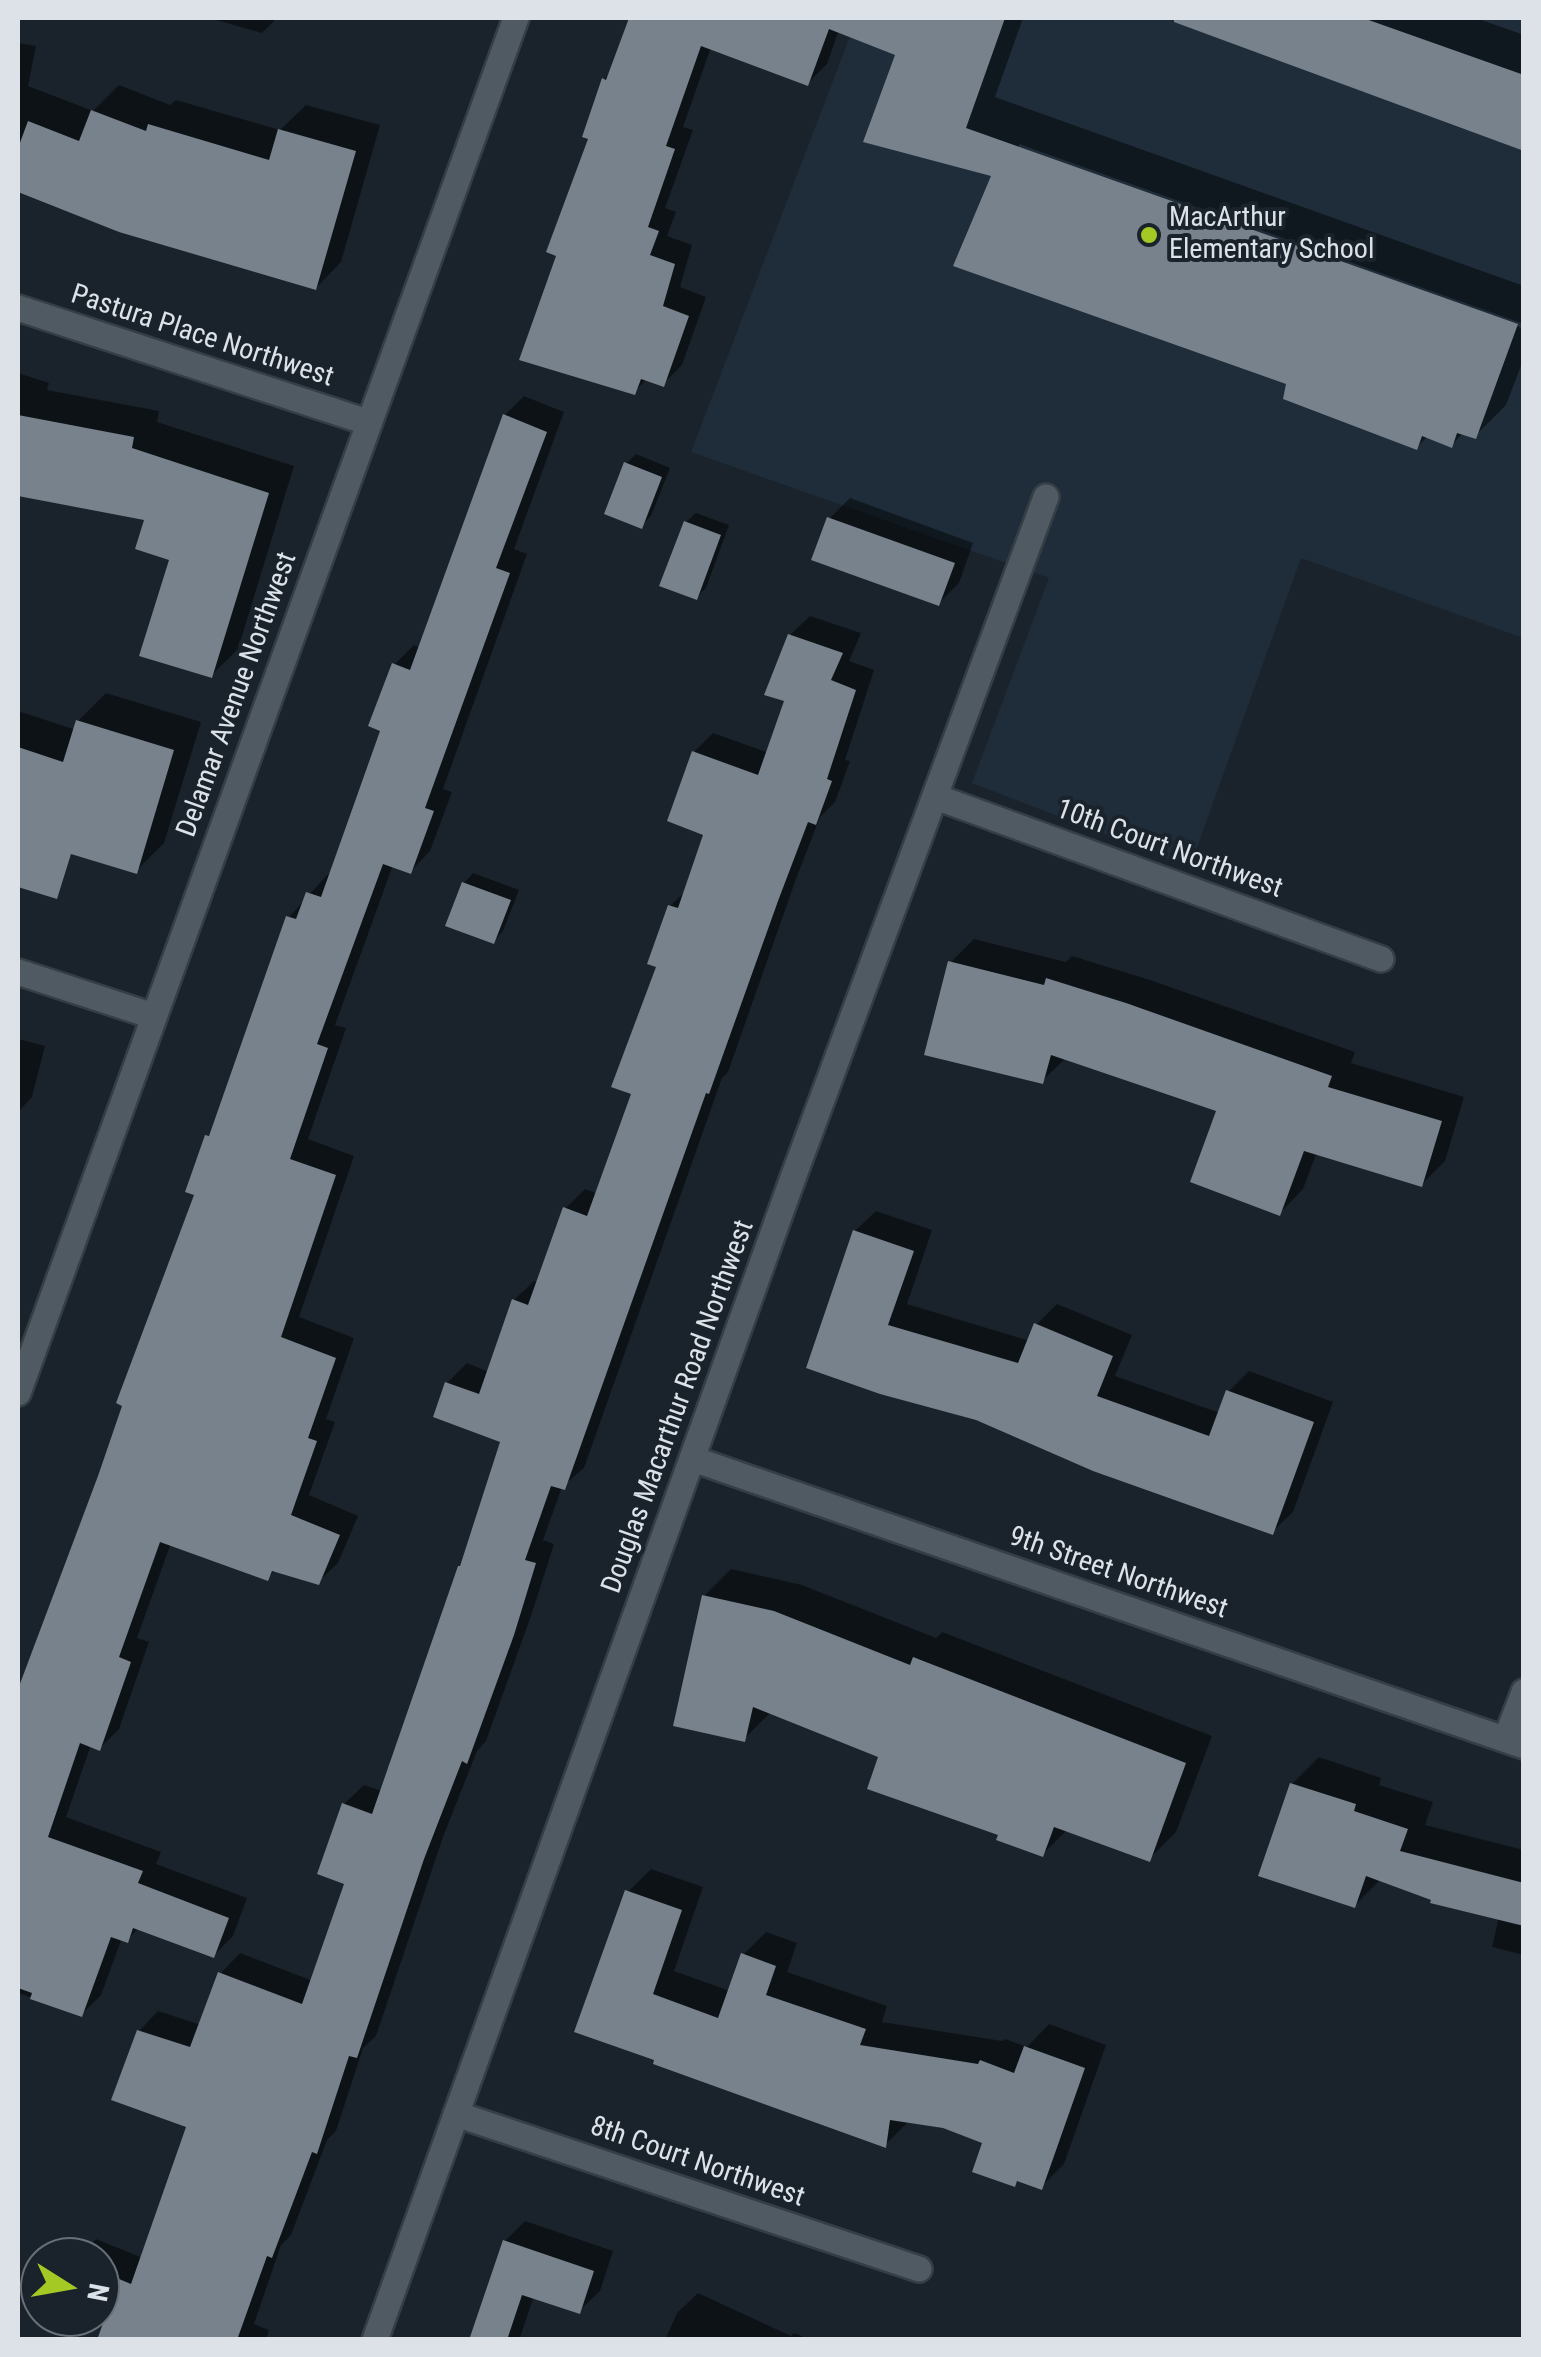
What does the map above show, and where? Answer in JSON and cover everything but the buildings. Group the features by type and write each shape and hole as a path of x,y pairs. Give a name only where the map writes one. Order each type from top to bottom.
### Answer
{"street":[{"name":"Delamar Avenue Northwest","path":"18,1392 516,18"},
{"name":"Pastura Place Northwest","path":"18,308 368,422"},
{"name":"Douglas Macarthur Road Northwest","path":"374,2340 1046,497"},
{"name":"10th Court Northwest","path":"936,797 1381,958"},
{"path":"18,972 152,1016"},
{"name":"9th Street Northwest","path":"693,1459 1515,1742"},
{"path":"1515,1742 1524,1692"},
{"name":"8th Court Northwest","path":"456,2114 919,2269"}],"shaded area":[{"name":"MacArthur Elementary School","path":"857,18 1523,18 1523,638 1301,558 1190,867 972,783 1049,578 691,452"}],"place":[{"name":"MacArthur Elementary School","path":"1149,235"}]}
